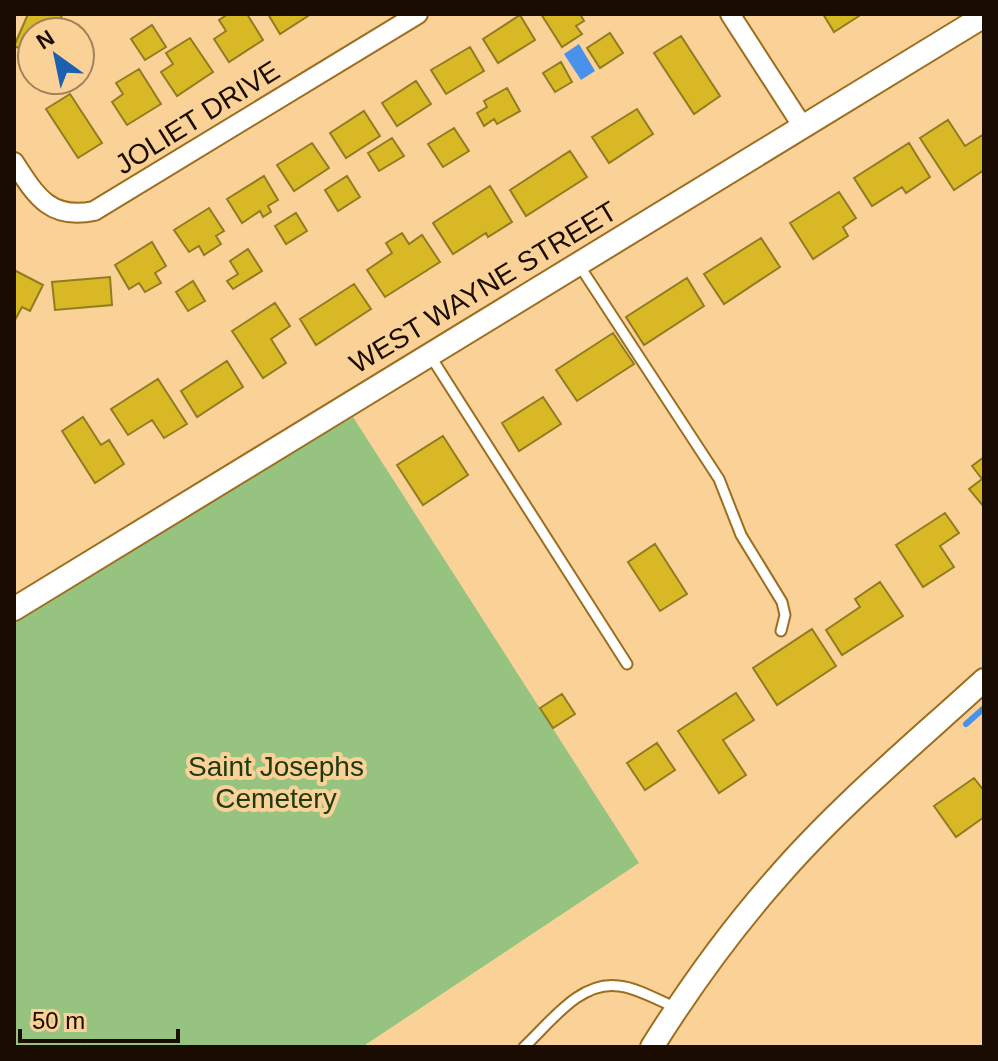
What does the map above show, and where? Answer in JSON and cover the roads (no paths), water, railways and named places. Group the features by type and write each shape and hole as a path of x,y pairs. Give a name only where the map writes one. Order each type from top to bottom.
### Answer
{"street":[{"name":"JOLIET DRIVE","path":"14,162 41,201 66,213 94,211 418,14"},
{"path":"730,14 803,127"},
{"name":"WEST WAYNE STREET","path":"14,609 984,16"},
{"path":"652,1047 701,974 776,878 839,813 984,680"}],"lane":[{"path":"578,264 719,479 741,535 782,602 785,615 781,631"},
{"path":"430,355 627,664"},
{"path":"524,1047 580,994 598,985 621,986 677,1008"}],"water":[{"path":"579,44 595,71 581,80 564,54"}],"waterway":[{"path":"966,724 984,708"}],"park label":[{"name":"Saint Josephs Cemetery","path":"276,782"}]}
